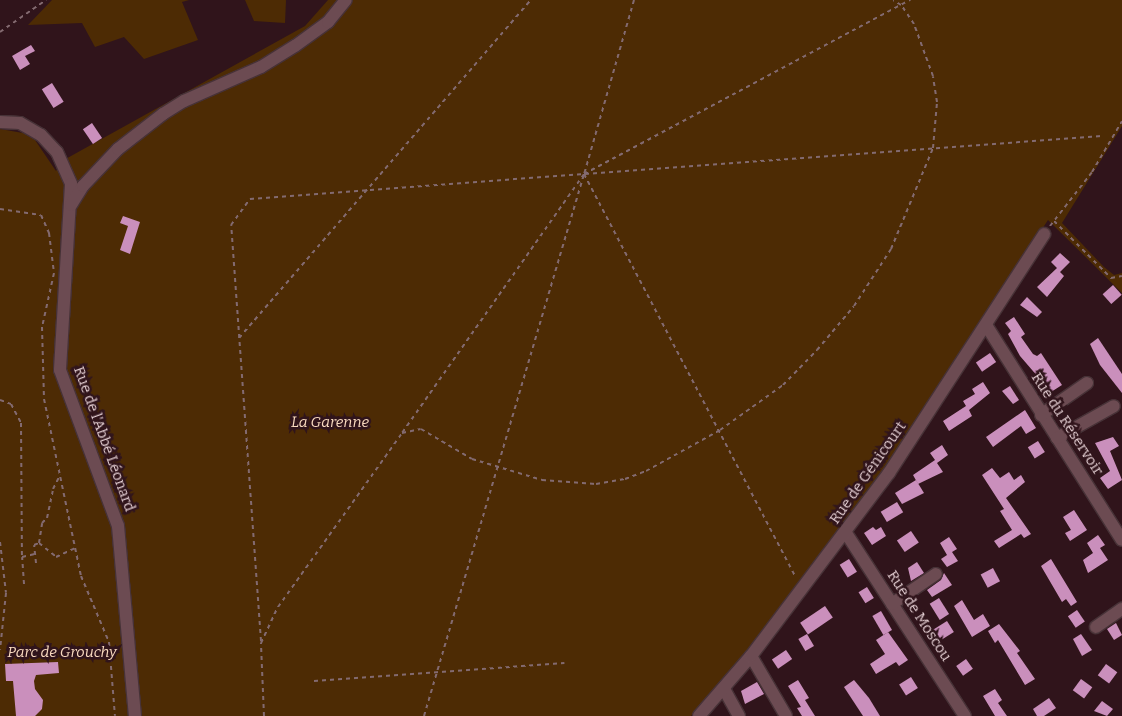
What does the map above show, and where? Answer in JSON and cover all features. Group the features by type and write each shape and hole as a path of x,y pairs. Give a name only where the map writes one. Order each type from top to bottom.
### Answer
{"street":[{"path":"72,205 83,186 118,149 163,114 184,101 261,67 295,46 328,22 346,0"},
{"name":"Rue de l'Abbé Léonard","path":"0,122 27,127 48,142 68,174 72,205 60,370 118,526 135,716"},
{"name":"Rue de Génicourt","path":"699,716 752,656 846,533 889,473 1044,234"},
{"name":"Rue du Réservoir","path":"986,326 1122,540"},
{"path":"1041,415 1087,383"},
{"path":"1057,438 1114,406"},
{"name":"Rue de Moscou","path":"846,533 965,716"},
{"path":"892,604 936,574"},
{"path":"1096,626 1122,609"},
{"path":"752,656 786,716"},
{"path":"724,689 739,716"}],"path":[{"path":"0,32 46,0"},
{"path":"239,338 531,0"},
{"path":"424,716 634,0"},
{"path":"402,433 421,429 464,455 497,468 542,480 596,484 646,471 720,430 783,386 854,306 891,250 933,148 937,102 933,76 923,42 901,5 893,0"},
{"path":"261,643 278,607 584,174 910,0"},
{"path":"1044,234 1092,172 1122,121"},
{"path":"264,716 261,643 231,225 250,200 1102,136"},
{"path":"584,174 799,581"},
{"path":"0,209 41,215 49,233 54,272 42,327 44,399 81,576 109,642 115,716"},
{"path":"1054,221 1111,278 1122,276"},
{"path":"0,400 11,404 21,423 24,584"},
{"path":"39,543 42,523 47,518 53,489 60,475"},
{"path":"0,542 6,593 0,650"},
{"path":"39,543 56,557 75,548"},
{"path":"36,563 34,545 39,543"},
{"path":"22,557 35,554"},
{"path":"314,680 564,664"}],"green space":[{"path":"52,0 189,0 182,2 198,40 144,59 124,37 95,47 82,23 28,25"},
{"path":"245,0 286,0 285,23 254,21"},
{"name":"La Garenne","path":"328,0 1122,0 1122,126 1062,223 1104,267 1114,275 1122,273 1122,293 1048,220 875,485 748,651 691,716 0,716 0,129 23,133 35,140 56,171 62,161 305,26"}],"building":[{"path":"31,45 35,51 25,56 30,64 20,70 12,56"},
{"path":"52,83 64,102 53,108 42,89"},
{"path":"92,123 102,138 93,144 83,129"},
{"path":"123,216 140,222 130,254 120,250 128,226 120,223"},
{"path":"1060,253 1070,262 1060,272 1064,276 1047,297 1037,287 1057,268 1051,262"},
{"path":"1113,285 1122,295 1111,304 1103,294"},
{"path":"1027,297 1042,312 1037,317 1020,305"},
{"path":"1014,317 1025,334 1021,337 1033,354 1037,356 1041,353 1062,385 1051,392 1020,356 1008,334 1011,331 1005,323"},
{"path":"1098,338 1122,374 1122,393 1100,365 1090,344"},
{"path":"990,353 996,362 982,372 976,363"},
{"path":"983,382 990,393 969,410 972,416 949,431 943,421 966,406 963,401 975,394 972,389"},
{"path":"1010,386 1019,400 1013,404 1002,391"},
{"path":"1025,410 1036,428 1026,434 1021,426 993,447 986,437"},
{"path":"1113,437 1119,446 1110,451 1122,480 1108,489 1100,478 1110,471 1095,443"},
{"path":"1038,441 1045,452 1035,458 1028,447"},
{"path":"942,445 948,455 937,463 943,472 918,484 913,475 935,460 930,453"},
{"path":"992,468 1000,478 1009,472 1014,480 1021,475 1025,482 1006,498 1031,534 1024,538 1021,534 999,548 994,541 1012,530 1000,511 1004,509 982,475"},
{"path":"916,480 924,493 902,504 895,493"},
{"path":"897,502 903,512 887,522 881,512"},
{"path":"1074,510 1087,530 1070,541 1065,533 1071,530 1063,517"},
{"path":"873,527 876,530 881,527 886,536 872,545 864,533"},
{"path":"911,531 919,543 905,552 897,541"},
{"path":"1098,535 1105,545 1100,548 1108,560 1088,573 1083,560 1093,553 1087,543"},
{"path":"949,537 957,549 952,552 958,561 947,567 941,559 947,555 940,543"},
{"path":"849,559 857,572 848,578 840,565"},
{"path":"1051,559 1077,602 1071,606 1066,599 1062,602 1041,566"},
{"path":"917,562 924,573 911,581 908,568"},
{"path":"993,568 1000,581 988,588 981,575"},
{"path":"944,573 952,585 932,597 927,590 941,580"},
{"path":"867,587 874,598 865,603 859,592"},
{"path":"939,598 949,614 940,620 930,604"},
{"path":"962,600 974,620 983,614 990,626 972,637 954,606"},
{"path":"825,606 833,618 808,634 800,623"},
{"path":"1077,610 1085,622 1076,628 1068,616"},
{"path":"881,611 892,630 883,635 872,616"},
{"path":"947,621 954,632 940,641 933,629"},
{"path":"1116,623 1122,635 1114,640 1107,629"},
{"path":"999,624 1020,651 1017,653 1035,679 1025,685 998,640 995,643 988,631"},
{"path":"888,632 908,660 899,666 896,662 876,674 870,664 885,654 876,640"},
{"path":"807,634 814,646 805,651 798,639"},
{"path":"1081,634 1092,650 1082,656 1073,639"},
{"path":"786,650 792,659 778,669 772,660"},
{"path":"966,659 973,669 963,676 956,666"},
{"path":"58,662 59,673 36,675 34,681 35,689 43,700 42,709 35,716 16,716 13,681 6,681 5,664"},
{"path":"1106,664 1117,672 1109,684 1098,675"},
{"path":"911,677 918,688 906,695 899,684"},
{"path":"1081,679 1092,687 1084,699 1073,690"},
{"path":"798,680 809,698 805,700 815,716 802,716 797,708 801,707 788,686"},
{"path":"854,680 869,698 880,716 863,716 844,687"},
{"path":"757,682 764,694 745,704 741,691"},
{"path":"995,689 1002,700 998,703 1007,716 995,716 983,696"},
{"path":"1049,698 1056,708 1044,716 1037,716 1033,709"},
{"path":"1102,701 1113,709 1107,716 1094,711"}],"park label":[{"name":"Parc de Grouchy","path":"62,653"}]}
